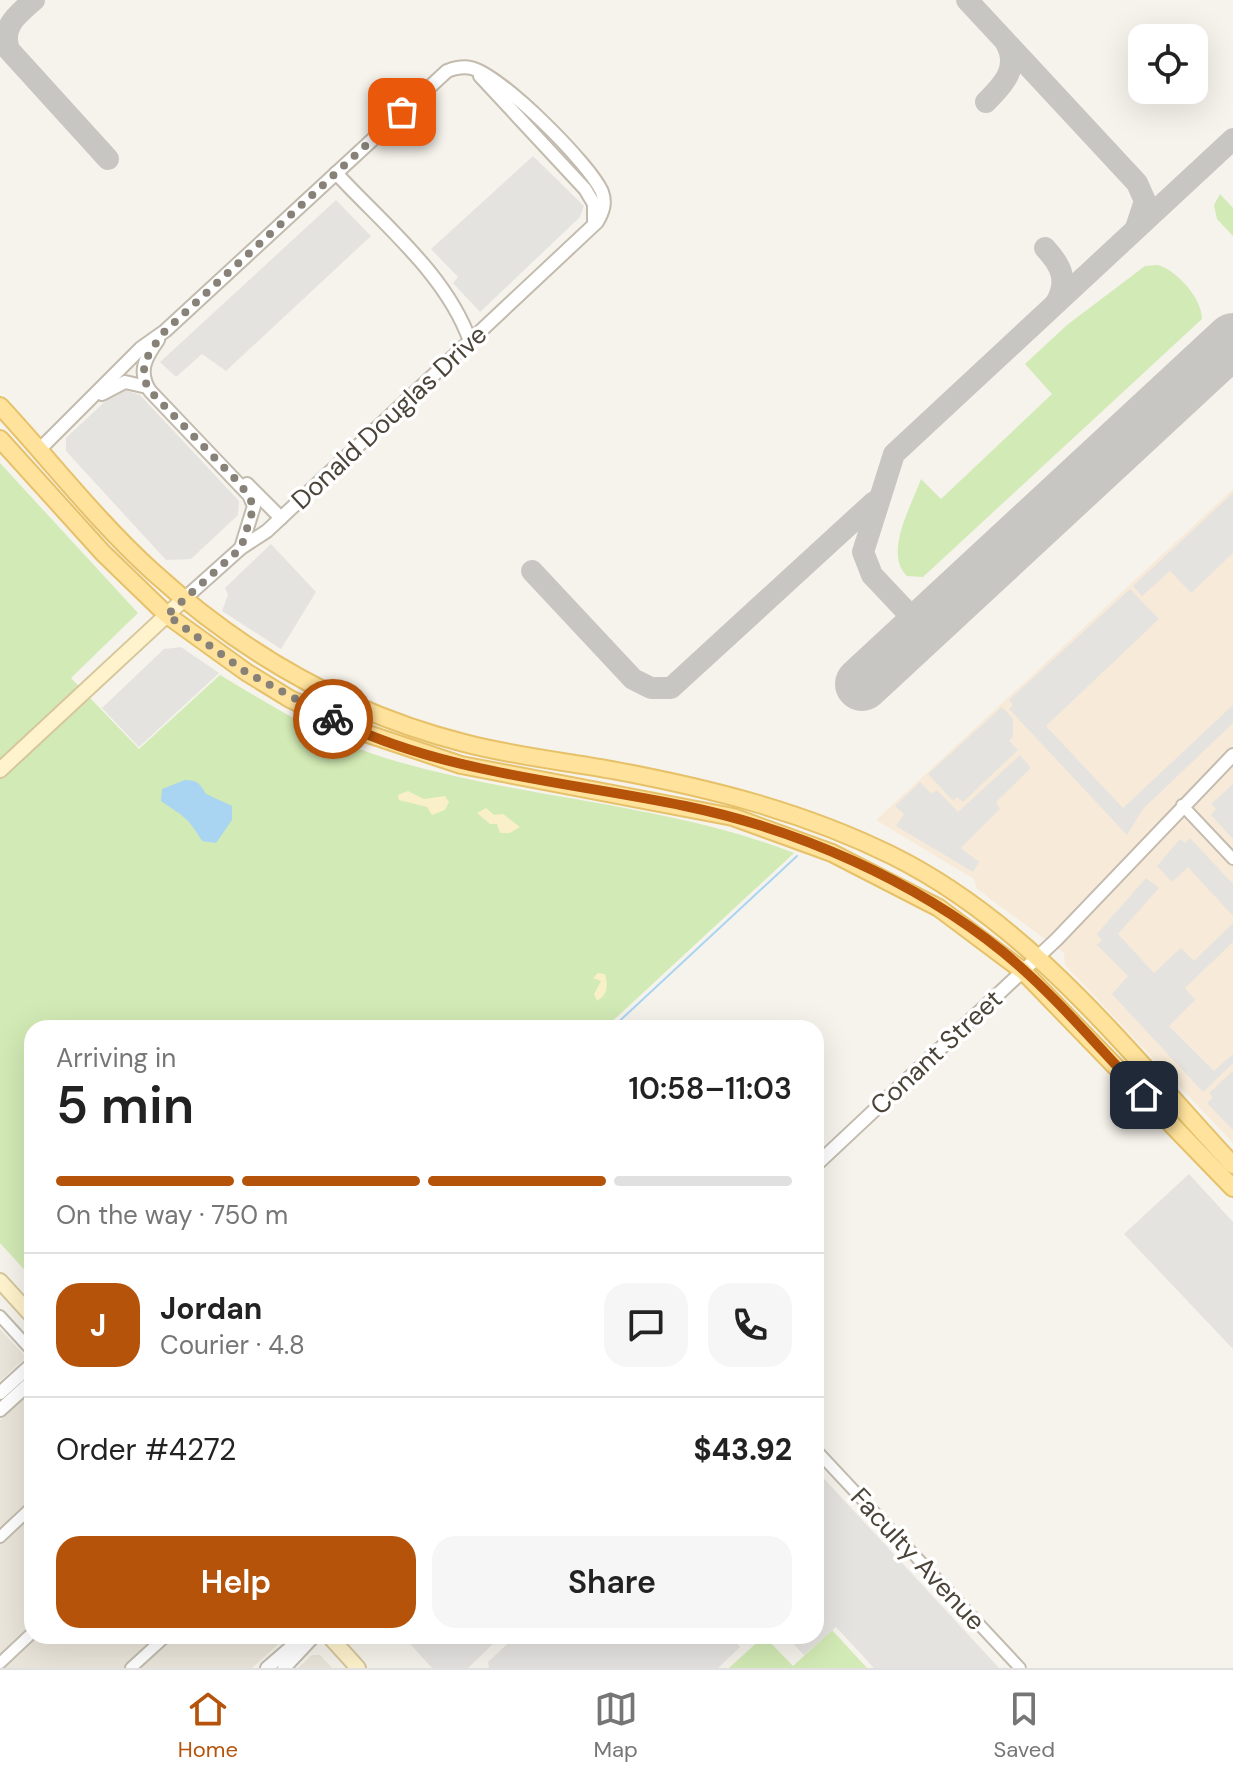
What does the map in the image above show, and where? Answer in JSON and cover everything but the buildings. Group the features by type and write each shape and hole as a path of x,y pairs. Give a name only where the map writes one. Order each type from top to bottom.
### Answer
{"main road":[{"path":"0,406 119,538 184,599 257,654 301,680 361,709 418,730 510,754 739,797 828,826 889,854 952,890 1038,956 1233,1165"},
{"path":"0,439 103,553 167,615 246,672 290,699 353,729 411,751 506,775 733,817 818,847 947,912 1023,971 1233,1188"},
{"path":"0,770 184,599"},
{"path":"818,847 828,826"},
{"path":"0,1281 24,1307"},
{"path":"336,1644 358,1668"}],"street":[{"name":"Donald Douglas Drive","path":"165,331 447,71 472,68 497,82 575,155 600,188 604,206 591,229 281,518 241,548 184,599"},
{"path":"336,173 442,287 463,321 470,341"},
{"path":"40,449 86,405 100,387 165,331"},
{"path":"147,387 143,364 165,331"},
{"path":"86,405 125,382 147,387 249,495 254,506 241,548"},
{"path":"228,471 244,480 281,518"},
{"name":"Conant Street","path":"824,1158 1057,939 1233,755"},
{"path":"1182,805 1233,859"},
{"path":"0,1316 24,1342"},
{"path":"0,1393 24,1371"},
{"path":"0,1410 24,1388"},
{"name":"Faculty Avenue","path":"824,1459 1020,1668"},
{"path":"0,1537 24,1514"},
{"path":"0,1663 24,1640"},
{"path":"131,1668 157,1644"},
{"path":"267,1668 298,1644"},
{"path":"284,1668 301,1644"}],"shaded area":[{"path":"533,156 584,206 580,217 480,312 453,283 458,277 431,249"},
{"path":"336,200 371,236 226,371 202,354 176,377 160,362"},
{"path":"125,390 140,395 239,501 238,515 191,559 166,560 66,451 66,438 113,394"},
{"path":"1233,489 1233,1143 1065,965 1064,953 977,889 974,879 876,820"},
{"path":"1233,493 1233,553 1191,593 1170,571 1142,596 1133,586"},
{"path":"271,544 316,592 281,649 222,611 228,595 225,588"},
{"path":"1130,589 1159,619 1046,726 1123,808 1233,705 1233,723 1143,809 1127,835 1009,709 1013,705 1009,700"},
{"path":"181,647 219,673 139,747 102,708 164,649"},
{"path":"1002,707 1013,719 1013,737 1009,741 1018,750 963,802 957,797 953,801 928,774"},
{"path":"1020,755 1031,768 996,802 1000,809 961,848 979,862 973,872 896,826 904,814 895,806 920,782 932,794 937,790 958,812"},
{"path":"1233,784 1233,839 1211,815 1216,809 1211,804"},
{"path":"1190,838 1233,884 1233,916 1188,867 1172,882 1157,866 1180,839 1185,843"},
{"path":"1146,878 1159,888 1118,934 1154,973 1181,948 1194,961 1233,923 1233,942 1185,988 1195,1000 1169,1026 1214,1071 1233,1054 1233,1063 1203,1092 1112,994 1128,976 1097,945 1102,940 1097,934"},
{"path":"1233,1071 1233,1130 1207,1103 1213,1098 1209,1093"},
{"path":"1189,1174 1233,1222 1233,1349 1124,1234"},
{"path":"0,1329 24,1355 24,1359 0,1381"},
{"path":"24,1398 24,1644 278,1644 252,1668 0,1668 0,1420"},
{"path":"824,1479 999,1668 874,1668 836,1627 824,1638"},
{"path":"410,1644 493,1644 468,1668 432,1668"},
{"path":"507,1644 737,1644 740,1647 718,1668 489,1668 488,1662"},
{"path":"794,1644 817,1644 804,1655"},
{"path":"312,1655 320,1655 332,1668 298,1668"}],"green space":[{"path":"1220,194 1233,208 1233,236 1217,219 1214,205"},
{"path":"1158,265 1173,273 1188,287 1198,303 1202,319 923,577 907,576 900,566 899,542 921,479 941,499 1052,394 1025,364 1067,325 1145,266"},
{"path":"0,463 138,613 71,678 139,749 220,675 316,730 376,755 480,782 691,822 794,853 614,1020 24,1020 24,1269 0,1243"},
{"path":"832,1630 867,1668 729,1668 755,1644 772,1644 793,1666 817,1644 824,1644 824,1637"}],"sand":[{"path":"408,791 424,799 445,796 449,802 445,810 432,815 427,807 399,800 398,795"},
{"path":"486,808 494,815 503,814 520,827 510,833 500,833 497,824 490,824 477,813"},
{"path":"598,973 605,974 607,986 597,1001 594,994 601,981 593,978"}],"water":[{"path":"185,780 196,782 206,794 232,806 232,820 216,843 202,841 184,818 161,801 162,789"}],"waterway":[{"path":"621,1020 797,856"}],"taxiway":[{"path":"34,0 12,22 7,34 9,50 108,159"},
{"path":"967,0 1137,183 1145,201 1136,228"},
{"path":"986,102 1008,76 1011,60 1006,43"},
{"path":"922,628 872,575 863,552 894,454 1233,139"},
{"path":"1045,248 1061,274 1062,288 1056,303"},
{"path":"532,571 633,679 651,688 671,688 874,502"}],"runway":[{"path":"862,684 1233,340"}],"way so far":[{"path":"333,719 290,699 246,672 167,615 241,548 254,506 241,485 150,391 143,378 143,364 165,331 402,112"}],"route":[{"path":"333,719 411,751 461,765 733,817 832,853 939,908 1002,952 1144,1095"}]}
